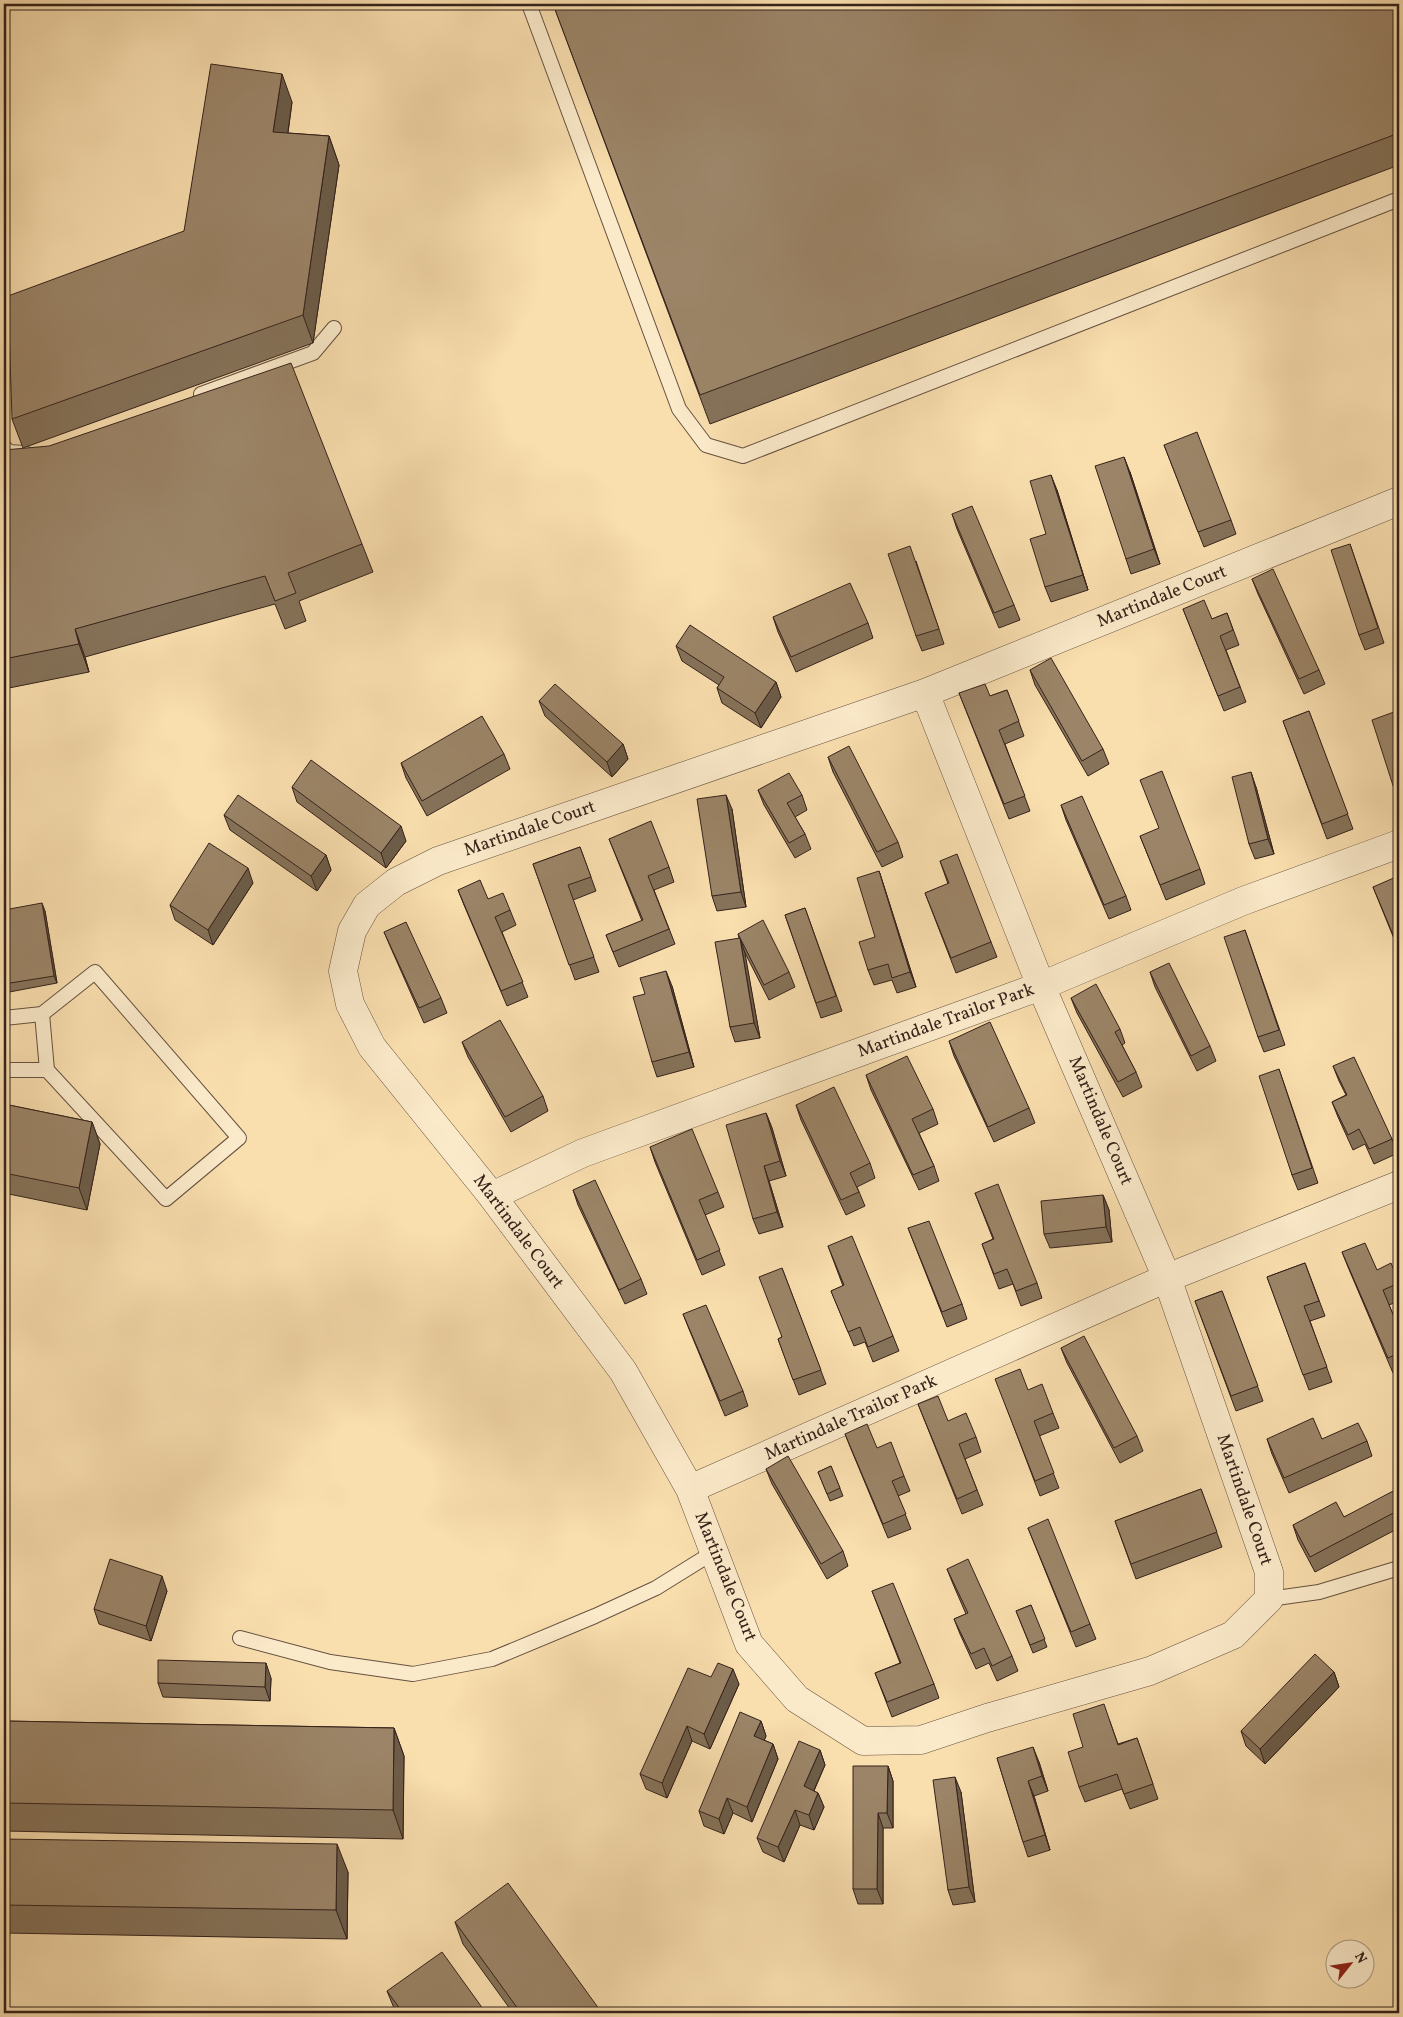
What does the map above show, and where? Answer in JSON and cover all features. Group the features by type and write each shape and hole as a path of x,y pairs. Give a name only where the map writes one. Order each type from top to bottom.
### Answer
{"street":[{"name":"Martindale Court","path":"925,692 1041,986 1167,1278 1269,1572 1269,1599 1233,1635 1150,1672 987,1718 921,1740 863,1741 797,1699 749,1644 690,1489 623,1371 492,1196 372,1047 350,1004 343,971 352,931 367,905 396,882 438,861 925,692 1399,502"},
{"name":"Martindale Trailor Park","path":"492,1196 584,1153 1041,986 1243,901 1399,844"},
{"name":"Martindale Trailor Park","path":"690,1489 1167,1278 1399,1185"}],"lane":[{"path":"529,4 679,409 706,445 743,456 1399,199"},
{"path":"186,400 313,353 334,328"},
{"path":"4,447 9,452 41,454"},
{"path":"4,1018 42,1014 95,972 239,1138 166,1198 47,1070 42,1014"},
{"path":"4,1070 47,1070"},
{"path":"240,1638 330,1662 413,1674 492,1659 656,1588 714,1552"},
{"path":"1269,1599 1319,1592 1399,1568"}],"building":[{"path":"553,4 1399,4 1399,133 700,395"},
{"path":"211,64 282,74 273,132 329,136 303,315 12,419 8,296 184,231"},
{"path":"291,363 362,544 288,573 296,593 275,601 265,576 75,629 79,644 4,659 4,450 49,446"},
{"path":"1197,432 1231,520 1198,532 1164,445"},
{"path":"1124,457 1154,549 1126,559 1095,466"},
{"path":"1051,475 1083,575 1045,587 1030,539 1046,534 1030,481"},
{"path":"972,506 1014,605 994,613 952,514"},
{"path":"1350,544 1378,628 1359,635 1331,550"},
{"path":"910,546 939,629 916,636 888,554"},
{"path":"1273,569 1319,670 1299,679 1252,579"},
{"path":"850,583 868,623 791,657 773,617"},
{"path":"1204,600 1212,619 1227,613 1233,630 1220,636 1240,687 1218,696 1183,609"},
{"path":"690,625 776,682 755,713 717,688 724,677 676,646"},
{"path":"1051,658 1103,749 1082,761 1030,670"},
{"path":"555,684 623,744 607,762 539,701"},
{"path":"985,684 990,696 1007,690 1019,721 999,730 1025,796 1004,804 959,693"},
{"path":"1309,711 1348,814 1322,824 1283,721"},
{"path":"1394,712 1399,728 1399,797 1397,798 1372,720"},
{"path":"482,716 504,754 422,801 401,763"},
{"path":"849,746 898,842 877,852 828,757"},
{"path":"311,760 401,826 381,853 292,787"},
{"path":"1162,771 1200,869 1160,885 1140,836 1159,828 1140,780"},
{"path":"1251,772 1268,839 1249,844 1232,777"},
{"path":"789,773 802,795 787,803 805,834 789,843 758,790"},
{"path":"238,795 326,855 311,876 224,815"},
{"path":"726,795 741,892 712,896 697,799"},
{"path":"1082,796 1126,896 1104,905 1061,805"},
{"path":"651,821 669,867 648,876 669,929 613,952 606,935 643,920 609,839"},
{"path":"209,843 248,868 208,930 170,905"},
{"path":"580,847 591,877 568,885 594,957 569,965 533,864"},
{"path":"957,854 991,942 951,958 925,893 949,883 940,861"},
{"path":"879,871 910,972 892,978 888,964 868,970 859,942 875,937 857,878"},
{"path":"1396,877 1399,884 1399,949 1373,887"},
{"path":"480,880 488,899 503,893 510,910 495,917 523,982 501,991 458,890"},
{"path":"42,903 54,976 4,984 4,910"},
{"path":"805,908 836,996 816,1003 785,915"},
{"path":"763,920 789,972 764,985 738,934"},
{"path":"406,922 441,998 419,1008 384,932"},
{"path":"1245,930 1279,1030 1258,1037 1224,937"},
{"path":"740,938 754,1023 730,1027 715,942"},
{"path":"1169,963 1210,1046 1191,1056 1150,972"},
{"path":"666,971 689,1052 652,1062 633,997 645,994 640,978"},
{"path":"1096,984 1120,1029 1115,1032 1136,1072 1118,1082 1071,998"},
{"path":"500,1020 543,1096 505,1117 462,1042"},
{"path":"990,1022 1029,1108 988,1127 949,1041"},
{"path":"907,1056 933,1109 912,1119 934,1166 913,1175 866,1075"},
{"path":"1354,1057 1392,1139 1369,1149 1359,1129 1348,1135 1332,1102 1347,1095 1333,1066"},
{"path":"1279,1069 1312,1168 1292,1175 1259,1076"},
{"path":"834,1087 870,1163 850,1173 859,1192 841,1200 796,1105"},
{"path":"4,1104 92,1122 79,1188 4,1173"},
{"path":"766,1113 780,1161 764,1166 777,1212 753,1219 726,1125"},
{"path":"692,1129 718,1192 699,1200 720,1250 697,1260 650,1147"},
{"path":"595,1180 641,1279 619,1290 573,1190"},
{"path":"998,1184 1037,1283 1016,1291 1007,1269 994,1274 982,1244 994,1239 975,1193"},
{"path":"1103,1195 1106,1227 1044,1234 1041,1201"},
{"path":"929,1221 962,1304 942,1312 908,1228"},
{"path":"852,1236 893,1336 868,1347 860,1327 848,1332 831,1291 844,1285 828,1246"},
{"path":"1365,1243 1377,1270 1391,1263 1399,1283 1383,1290 1399,1329 1399,1353 1388,1358 1342,1252"},
{"path":"1305,1263 1319,1301 1304,1306 1327,1367 1303,1375 1267,1277"},
{"path":"782,1268 821,1370 793,1380 778,1339 782,1337 759,1277"},
{"path":"1222,1291 1258,1386 1231,1396 1195,1301"},
{"path":"706,1305 743,1391 720,1401 683,1314"},
{"path":"1084,1336 1137,1436 1114,1448 1061,1348"},
{"path":"1020,1369 1028,1390 1042,1384 1053,1413 1034,1421 1054,1473 1035,1481 995,1379"},
{"path":"938,1396 948,1421 966,1413 976,1437 959,1444 977,1490 957,1499 918,1404"},
{"path":"1313,1418 1322,1439 1358,1423 1367,1441 1284,1478 1267,1439"},
{"path":"867,1424 877,1448 891,1442 904,1476 892,1481 906,1514 883,1524 845,1434"},
{"path":"788,1456 843,1551 821,1564 766,1469"},
{"path":"831,1466 840,1488 827,1494 818,1472"},
{"path":"1201,1489 1217,1532 1131,1564 1115,1521"},
{"path":"1397,1489 1399,1493 1399,1510 1310,1557 1293,1525 1336,1502 1344,1517"},
{"path":"1048,1519 1090,1624 1071,1632 1028,1528"},
{"path":"110,1559 162,1576 146,1626 94,1609"},
{"path":"968,1559 1012,1656 992,1666 984,1648 971,1654 954,1619 968,1613 947,1569"},
{"path":"893,1583 934,1684 887,1702 875,1673 901,1663 872,1591"},
{"path":"1031,1605 1045,1639 1030,1645 1016,1611"},
{"path":"1315,1654 1334,1672 1260,1749 1241,1731"},
{"path":"158,1660 266,1663 265,1687 158,1683"},
{"path":"718,1663 733,1669 704,1734 687,1726 662,1783 640,1774 688,1668 711,1677"},
{"path":"1104,1704 1118,1745 1137,1738 1153,1784 1124,1794 1117,1774 1079,1787 1068,1752 1083,1747 1073,1714"},
{"path":"740,1712 761,1721 754,1736 773,1744 747,1807 727,1798 719,1819 699,1811"},
{"path":"4,1721 394,1728 393,1810 4,1803"},
{"path":"799,1741 820,1750 804,1786 818,1793 809,1815 795,1810 778,1847 757,1838"},
{"path":"1033,1747 1042,1776 1028,1781 1045,1835 1023,1842 997,1758"},
{"path":"853,1766 888,1766 887,1813 878,1813 877,1889 853,1889"},
{"path":"955,1777 969,1887 948,1890 933,1780"},
{"path":"4,1839 337,1844 336,1910 4,1905"},
{"path":"508,1883 602,2013 521,2013 455,1922"},
{"path":"442,1952 486,2013 403,2013 387,1991"}]}
